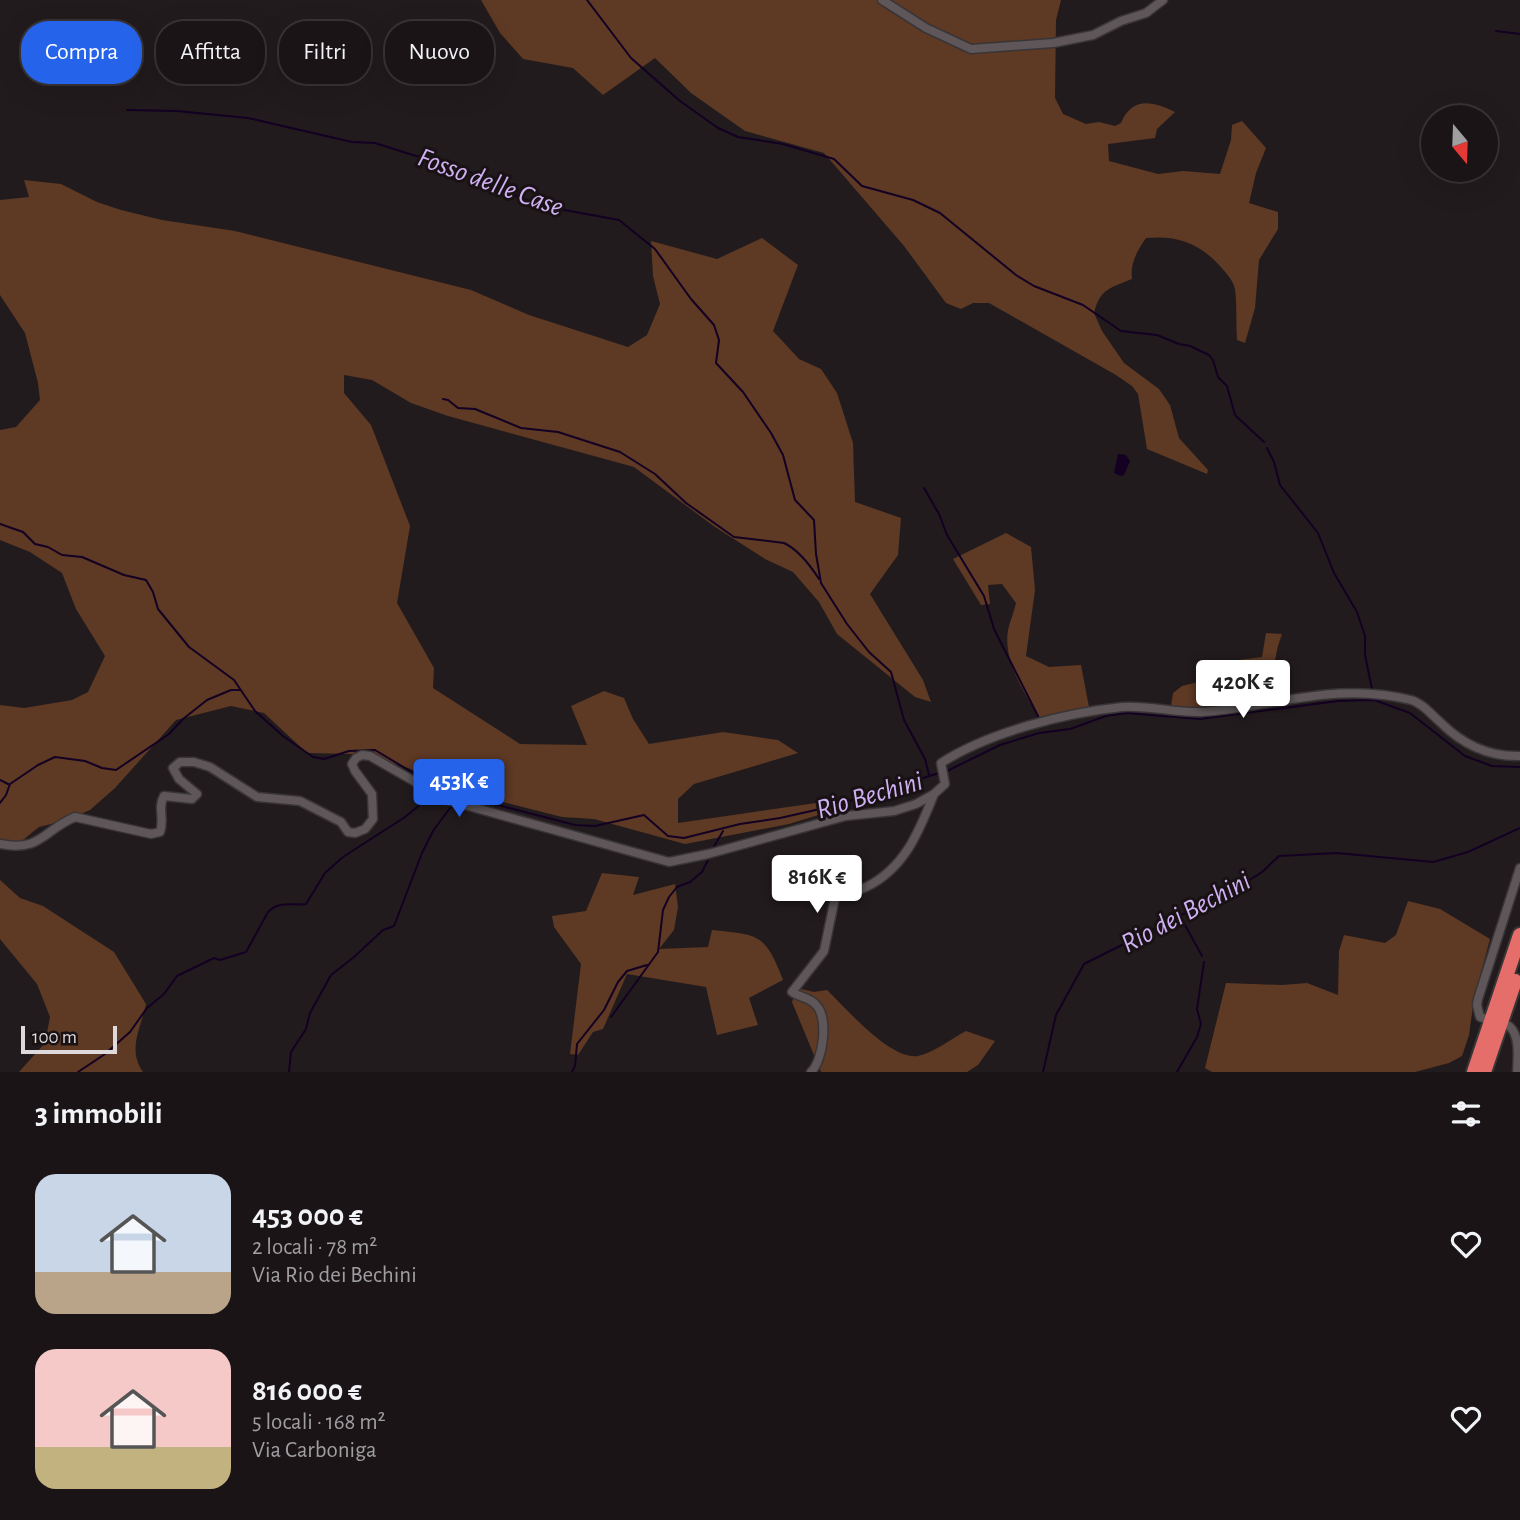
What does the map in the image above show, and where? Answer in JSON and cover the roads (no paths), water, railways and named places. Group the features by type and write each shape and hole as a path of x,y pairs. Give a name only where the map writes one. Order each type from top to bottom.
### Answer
{"highway":[{"path":"1474,1072 1520,935"},
{"path":"1484,1072 1520,964"}],"street":[{"path":"882,0 926,28 971,49 1052,43 1093,35 1121,21 1146,13 1163,0"},
{"path":"0,844 28,846 75,817 152,834 160,831 162,825 159,804 164,796 192,799 197,794 179,779 173,768 180,762 194,762 210,768 257,797 300,801 326,813 341,822 348,832 355,833 365,829 373,819 372,794 352,764 362,755 370,756 447,800 669,862 846,816 894,811 916,804 934,794 945,783 941,763 1037,722 1123,707 1200,712 1350,692 1389,695 1415,701 1474,748 1489,753 1520,756"},
{"path":"811,1072 817,1067 824,1032 821,1012 816,1003 792,992 824,951 835,898 839,893 867,887 900,863 934,794"},
{"path":"1486,1019 1478,1013 1478,999 1520,868"},
{"path":"1509,1026 1516,1030 1518,1035 1517,1072"}],"waterway":[{"path":"587,0 631,58 680,101 718,128 738,137 783,144 834,159 862,186 913,200 940,213 1016,275 1034,286 1083,305 1121,331 1157,335 1209,355 1218,377 1227,386 1235,415 1264,442"},
{"path":"1496,31 1520,34"},
{"name":"Fosso delle Case","path":"127,110 177,111 248,118 352,142 375,143 416,156 454,163 502,190 529,201 619,220 655,249 691,299 714,325 719,340 716,363 743,392 783,455 795,500 814,520 821,583 869,652 891,672 904,720 925,759 929,775"},
{"path":"443,399 458,408 475,409 521,428 558,432 620,452 655,474 686,503 734,537 784,543 789,546 804,558 819,579"},
{"path":"1267,448 1280,485 1318,533 1334,573 1357,612 1365,636 1365,655 1372,689"},
{"path":"924,488 947,535 984,596 994,629 1039,718"},
{"name":"Rio Bechini","path":"0,524 23,532 35,544 48,547 62,555 82,557 124,575 146,580 158,609 189,647 234,680 255,711 283,736 313,757 324,759 349,751 375,750 415,774 467,797 575,825 595,826 644,815 668,836 684,838 829,807 939,773"},
{"path":"0,803 10,784 55,757 85,761 116,770 169,734 207,700 231,690 240,690"},
{"name":"Rio Bechini","path":"945,772 1000,745 1039,733 1070,729 1106,716 1126,713 1200,719 1338,701 1374,700 1410,713 1465,756 1492,766 1520,767"},
{"path":"0,780 8,784"},
{"path":"78,1072 105,1054 130,1032 147,1008 164,994 177,976 214,958 220,960 246,952 272,908 306,904 325,873 343,857 405,817 432,795"},
{"path":"289,1072 291,1052 306,1029 310,1013 331,975 383,930 394,926 422,853 433,831 453,804"},
{"name":"Rio dei Bechini","path":"1043,1072 1056,1015 1084,964 1245,883 1279,856 1337,853 1433,862 1468,852 1520,828"},
{"path":"712,850 723,831"},
{"path":"611,1017 658,952 663,910 669,897 677,887 690,882 702,872 709,858"},
{"path":"1180,916 1202,956"},
{"path":"1177,1072 1197,1037 1201,1024 1197,1009 1204,962"},
{"path":"572,1072 577,1044 604,1010 618,982 627,971 647,965"}]}
